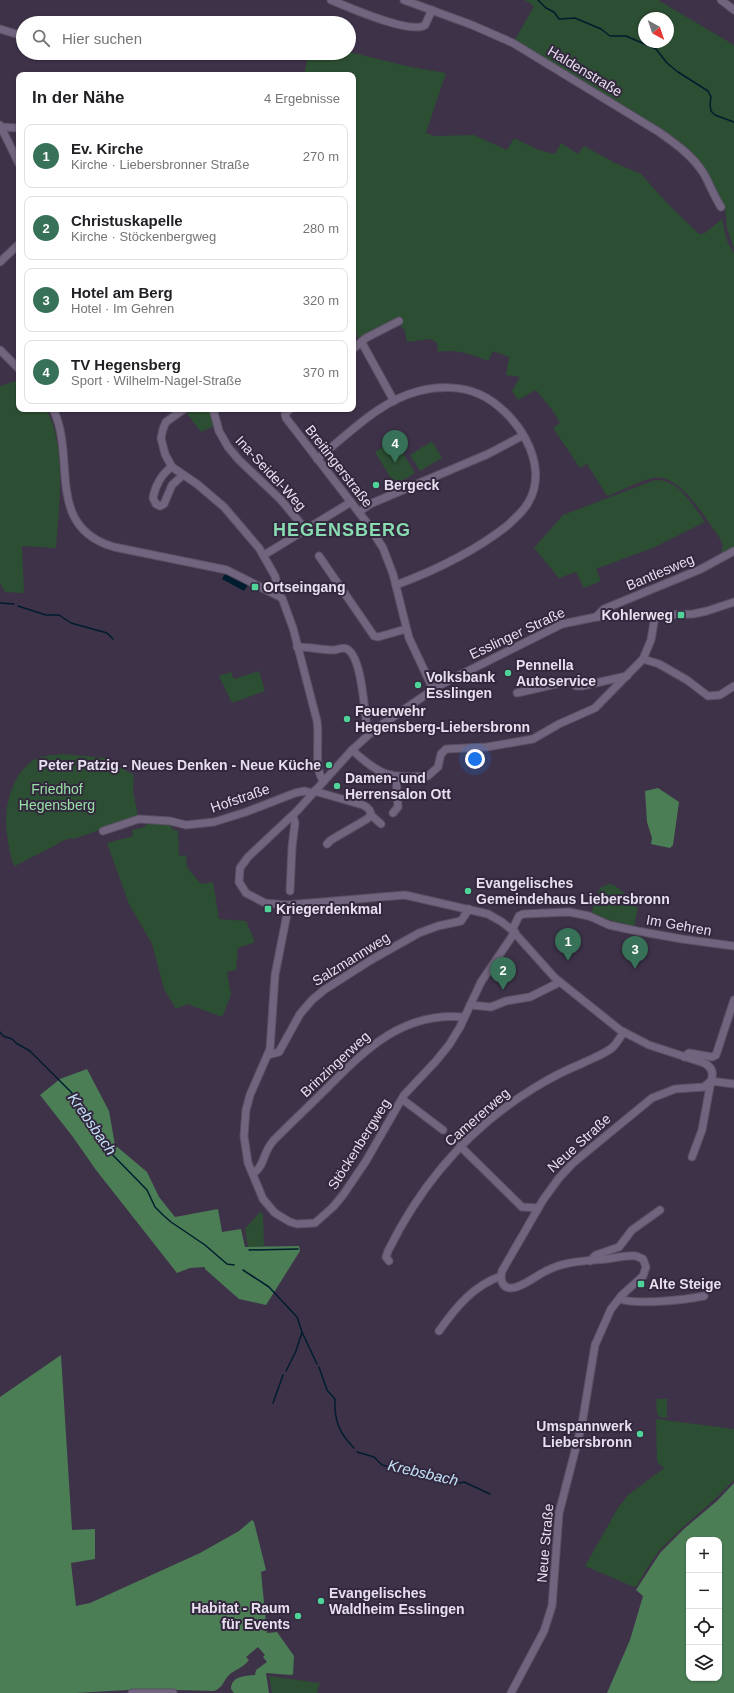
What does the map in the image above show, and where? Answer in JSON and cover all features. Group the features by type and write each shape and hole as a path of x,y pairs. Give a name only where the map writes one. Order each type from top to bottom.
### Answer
{"street":[{"path":"331,0 384,21 418,27 425,24 432,10"},
{"name":"Haldenstraße","path":"404,0 472,25 513,43 659,132 681,148 695,162 703,173 721,207"},
{"path":"721,0 734,10"},
{"path":"0,29 16,34"},
{"path":"0,127 16,128"},
{"path":"0,127 16,158"},
{"path":"0,262 16,247"},
{"path":"356,347 366,338 399,321"},
{"path":"362,342 394,401"},
{"path":"0,350 16,367"},
{"path":"317,459 366,419 394,401 414,392 448,388 466,390 483,396 501,408 513,420 533,455 537,474 535,488 526,507 500,531 462,556 435,570 396,585"},
{"path":"54,412 62,435 68,501 75,519 90,535 102,543 114,548 227,570 281,596 297,647 318,725 319,773 324,782"},
{"path":"180,412 168,421 162,429 161,438 165,454 172,467 196,484 226,509 264,555 277,582 275,593"},
{"name":"Ina-Seidel-Weg","path":"214,412 219,431 228,447 239,460 281,500 306,530"},
{"name":"Breitingerstraße","path":"288,412 285,415 286,418 374,532 383,548 390,563 406,629 414,650 434,689"},
{"path":"359,512 370,504 497,450 522,436"},
{"path":"172,467 165,472 156,487 153,498 156,504 160,506 164,504 172,485 183,475"},
{"path":"264,555 351,502"},
{"name":"Bantlesweg","path":"596,616 604,609 701,569 734,551"},
{"path":"319,556 374,636 378,637 406,629"},
{"name":"Esslinger Straße","path":"560,982 513,931 491,916 469,909 401,895 286,904 268,904 251,896 241,887 239,875 240,868 246,860 293,816 352,750 371,733 434,689 554,627 579,619 596,616 655,616 697,613 734,602"},
{"path":"352,750 375,770 396,777 428,776 438,766 443,751 451,748 487,747 535,738 559,724 594,709 627,676 643,659 651,640 655,616"},
{"path":"297,647 327,650 346,648 349,651 354,658 359,671 367,726 371,733"},
{"path":"643,659 659,664 687,680 708,696 720,695 734,686"},
{"path":"517,693 569,681 575,682 576,686 582,686 627,676"},
{"path":"393,813 398,807 396,777"},
{"name":"Hofstraße","path":"103,832 139,819 189,825 214,822 246,812 295,793 305,791 363,805 369,809 371,815 381,824"},
{"path":"327,844 331,840 364,822 371,815"},
{"path":"290,891 292,847 295,823 293,816"},
{"name":"Stöckenbergweg","path":"286,904 286,916 275,975 272,1032 268,1055 251,1091 245,1120 244,1136 246,1156 263,1199 275,1212 295,1224 315,1223 333,1207 343,1195 366,1161 402,1099 410,1088 442,1054 459,1029 463,1017 485,976 513,931"},
{"name":"Salzmannweg","path":"268,1055 280,1052 300,1014 312,1000 324,990 380,955 419,933 438,926 461,921 469,909"},
{"name":"Im Gehren","path":"513,931 519,916 523,914 564,912 589,916 609,925 637,931 734,946"},
{"path":"470,1005 490,1007 508,1001 528,998 560,982 624,1032 642,1042 708,1065 712,1072 711,1081 702,1130 692,1157"},
{"path":"684,1057 690,1053 708,1056 716,1055 734,1000"},
{"name":"Brinzingerweg","path":"253,1174 261,1167 266,1151 274,1140 356,1059 377,1042 396,1030 417,1022 447,1016 463,1017"},
{"name":"Camererweg","path":"389,1261 386,1256 407,1215 432,1178 460,1146 515,1100 554,1077 608,1050 615,1044 624,1032"},
{"path":"711,1081 734,1084"},
{"name":"Neue Straße","path":"511,1693 542,1637 549,1619 554,1591 556,1540 559,1513 582,1424 593,1352 606,1317 619,1299 644,1274 646,1267 644,1261 640,1257 634,1256 569,1262 554,1267 514,1288 504,1285 501,1276 506,1264 538,1208 568,1168 646,1102 657,1095 670,1091 706,1086 711,1081"},
{"path":"402,1099 443,1130"},
{"path":"460,1146 522,1207 538,1208"},
{"path":"590,1260 596,1255 619,1247 632,1230 660,1210"},
{"path":"439,1331 458,1305 468,1296 483,1284 501,1276"},
{"path":"619,1299 628,1301 676,1300 704,1296"},
{"path":"132,1693 173,1693"}],"green space":[{"path":"525,0 658,0 734,45 734,248 727,229 725,208 695,157 688,150 660,129 515,40 534,6"},
{"path":"356,54 411,67 446,73 426,133 435,136 474,135 507,150 514,138 539,150 555,154 561,143 578,154 584,146 615,163 641,174 667,203 699,234 705,233 722,219 727,241 734,253 734,549 721,554 723,545 719,537 691,498 673,482 663,478 647,479 607,496 587,464 580,468 553,428 560,423 553,411 536,390 518,400 512,391 520,377 506,375 509,357 493,351 488,361 469,354 458,352 438,352 437,343 431,339 407,342 404,328 401,327 400,323 359,341 356,332 356,72 305,72 307,60 356,60"},
{"path":"16,381 16,412 48,412 53,423 57,440 60,496 56,548 22,546 24,593 5,592 0,583 0,386"},
{"path":"186,412 212,412 214,426 201,432"},
{"path":"395,440 415,473 395,485 375,452"},
{"path":"432,441 442,458 420,471 410,455"},
{"path":"655,480 671,483 678,488 690,501 705,522 655,547 596,569 601,581 584,588 576,572 559,578 534,548 563,515"},
{"path":"259,671 265,691 232,703 219,676 231,672 234,679"},
{"name":"Friedhof Hegensberg","path":"64,754 104,758 134,775 133,791 138,816 74,839 70,838 60,842 15,866 12,861 9,846 6,821 6,813 13,787 22,771 27,765 37,758"},
{"path":"658,788 679,802 673,845 670,848 651,844 652,838 647,822 645,791"},
{"path":"149,822 171,825 172,829 178,831 179,856 186,855 187,867 201,884 213,882 219,919 246,921 255,942 238,948 236,970 227,972 231,995 222,1017 187,1004 176,1009 164,989 152,944 129,904 107,843 133,836 132,830 145,827 145,825 149,824"},
{"path":"609,884 614,885 625,894 623,904 638,907 634,927 591,913 600,888"},
{"path":"87,1069 109,1111 115,1145 147,1172 159,1197 175,1217 218,1209 222,1232 241,1229 245,1247 299,1246 300,1251 266,1305 239,1299 205,1269 205,1267 190,1268 177,1273 96,1170 73,1137 40,1095 60,1079"},
{"path":"261,1211 263,1215 264,1246 248,1247 245,1229"},
{"path":"61,1355 72,1530 95,1529 95,1559 71,1563 76,1606 90,1603 200,1553 239,1531 252,1520 254,1522 266,1570 261,1572 267,1633 277,1632 294,1656 293,1674 266,1673 269,1693 234,1693 231,1689 233,1681 243,1676 255,1675 256,1670 267,1662 263,1657 265,1655 258,1647 246,1657 249,1660 246,1663 231,1673 221,1686 214,1691 145,1689 76,1693 0,1693 0,1397"},
{"path":"656,1399 667,1399 667,1418 660,1417 657,1414"},
{"path":"656,1419 734,1429 734,1480 659,1551 637,1586 634,1587 585,1566 618,1508 628,1495 664,1468 657,1462"},
{"path":"734,1483 734,1693 607,1693 630,1640 643,1596 636,1590 660,1553 685,1528 717,1501"},
{"path":"269,1676 320,1683 317,1693 272,1693"}],"water":[{"path":"225,574 248,585 244,591 222,579"}],"waterway":[{"path":"538,0 546,8 554,12 559,19 575,18 601,29 610,36 626,36 656,49 667,63 678,72 708,91 711,97 711,111 715,115 734,122"},
{"path":"0,603 14,604"},
{"path":"18,606 46,615 59,615 71,623 107,633 113,639"},
{"name":"Krebsbach","path":"0,1032 3,1036 12,1039 30,1051 71,1092 95,1123 104,1146 147,1190 155,1207 163,1215 205,1245 227,1264 234,1265"},
{"path":"249,1250 298,1249"},
{"name":"Krebsbach","path":"243,1270 269,1287 297,1317 302,1332 317,1364"},
{"path":"286,1371 296,1351 302,1332"},
{"name":"Krebsbach","path":"319,1367 327,1390 335,1399 335,1413 338,1426 354,1448"},
{"path":"273,1403 283,1375"},
{"name":"Krebsbach","path":"357,1452 374,1457 382,1465 444,1478 460,1483 464,1482 490,1494"}],"place":[{"name":"TV Hegensberg","path":"395,463"},
{"name":"Bergeck","path":"376,485"},
{"name":"Ortseingang","path":"255,587"},
{"name":"Kohlerweg","path":"681,615"},
{"name":"Pennella Autoservice","path":"508,673"},
{"name":"Volksbank Esslingen","path":"418,685"},
{"name":"Feuerwehr Hegensberg-Liebersbronn","path":"347,719"},
{"name":"Peter Patzig - Neues Denken - Neue Küche","path":"329,765"},
{"name":"Damen- und Herrensalon Ott","path":"337,786"},
{"name":"Evangelisches Gemeindehaus Liebersbronn","path":"468,891"},
{"name":"Kriegerdenkmal","path":"268,909"},
{"name":"Ev. Kirche","path":"568,961"},
{"name":"Hotel am Berg","path":"635,969"},
{"name":"Christuskapelle","path":"503,990"},
{"name":"Alte Steige","path":"641,1284"},
{"name":"Umspannwerk Liebersbronn","path":"640,1434"},
{"name":"Evangelisches Waldheim Esslingen","path":"321,1601"},
{"name":"Habitat - Raum für Events","path":"298,1616"}],"district":[{"name":"HEGENSBERG","path":"342,530"}]}
